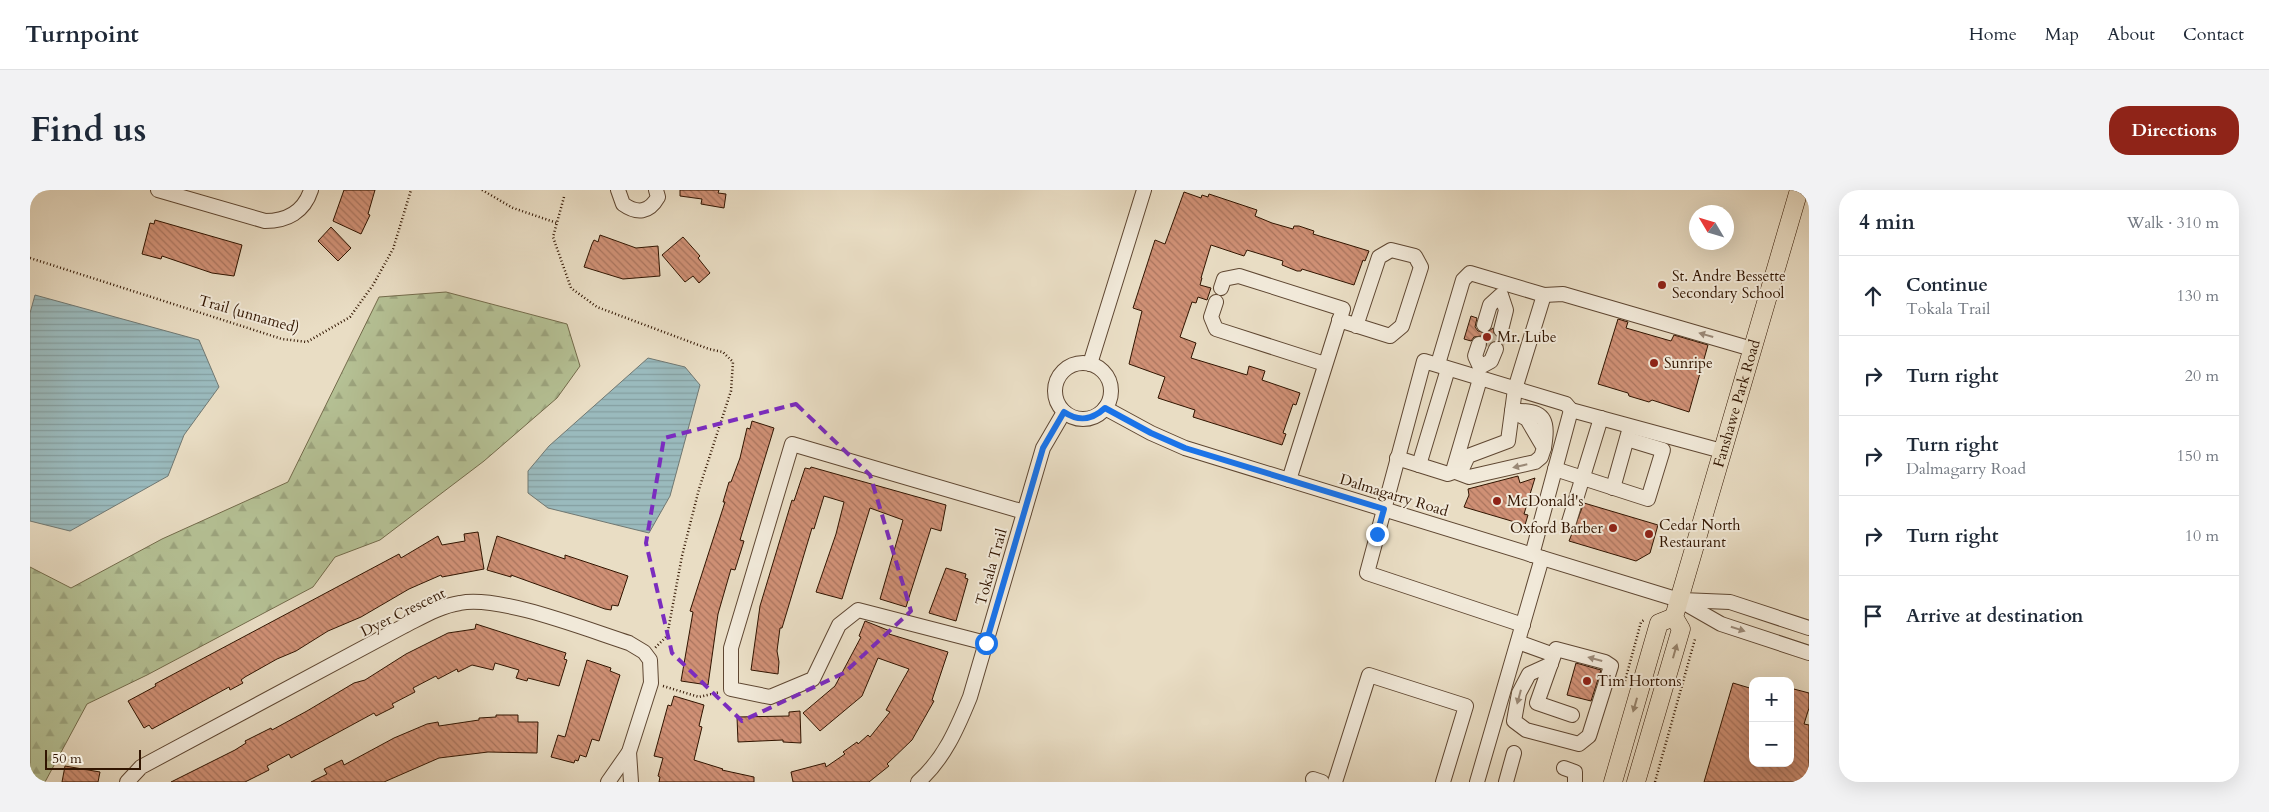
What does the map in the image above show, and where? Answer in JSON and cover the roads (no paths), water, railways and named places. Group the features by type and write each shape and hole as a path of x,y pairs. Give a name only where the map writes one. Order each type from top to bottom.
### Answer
{"main road":[{"name":"Fanshawe Park Road","path":"1636,782 1681,629 1674,617 1799,190"},
{"path":"1613,782 1659,623 1674,617"}],"street":[{"path":"158,190 265,221 280,221 295,214 308,199 311,190"},
{"path":"618,190 623,204 639,212 648,210 654,204 658,197 656,190"},
{"path":"1090,364 1144,190"},
{"path":"1339,320 1356,326 1390,336 1402,326 1421,267 1415,256 1391,250 1379,256 1356,326"},
{"path":"1419,465 1463,280 1470,273 1503,289 1544,295 1564,294 1752,349"},
{"path":"1220,288 1224,279 1239,276 1343,309 1289,480"},
{"path":"1492,328 1506,310 1503,289"},
{"path":"1397,458 1448,474 1462,468 1468,456 1508,441 1515,389 1544,295"},
{"path":"1216,302 1211,317 1216,329 1325,364"},
{"path":"1453,471 1479,374 1475,356 1487,346"},
{"path":"1523,625 1367,573 1424,362 1479,374 1515,389 1566,404 1571,410 1722,452"},
{"path":"1090,364 1098,367 1109,382 1111,391 1105,408 1090,418 1072,417 1064,412 1055,396 1058,378 1072,365 1090,364"},
{"name":"Dalmagarry Road","path":"1105,408 1151,433 1185,448 1679,600 1721,624 1809,653"},
{"path":"1477,782 1523,625 1555,469 1571,410"},
{"path":"1453,471 1469,477 1535,462 1541,457 1544,448 1527,419 1512,411"},
{"name":"Tokala Trail","path":"918,782 929,772 954,736 970,697 1043,448 1064,412"},
{"path":"1569,522 1602,418"},
{"path":"1614,488 1631,426"},
{"path":"1555,469 1648,499 1663,450 1627,440"},
{"path":"986,643 858,610 839,625 814,679 770,697 731,689 730,648 792,444 1024,512"},
{"name":"Dalmagarry Road","path":"1679,600 1730,602 1809,628"},
{"name":"Dyer Crescent","path":"127,782 140,767 404,626 441,608 460,602 478,601 506,606 636,646 647,657 652,668 651,683 629,752"},
{"path":"1518,642 1554,655 1538,704 1572,715"},
{"path":"1551,664 1529,674 1519,693 1514,721 1526,730 1579,744 1588,736 1611,666 1605,662 1556,649"},
{"path":"1335,782 1370,675 1466,706 1443,782"},
{"path":"608,782 629,752"},
{"path":"629,752 631,782"},
{"path":"1506,782 1514,753"},
{"path":"1564,768 1575,772 1575,782"}],"water":[{"path":"35,295 199,340 219,387 184,435 168,476 70,531 30,521 30,313"},
{"path":"648,358 685,367 700,385 670,496 649,533 548,508 528,493 528,471 549,446"}],"tunnel":[{"path":"1486,346 1491,327"},
{"path":"1496,349 1501,330"}],"place":[{"name":"St. Andre Bessette Secondary School","path":"1662,285"},
{"name":"Mr. Lube","path":"1487,337"},
{"name":"Sunripe","path":"1654,363"},
{"name":"McDonald's","path":"1497,501"},
{"name":"Oxford Barber","path":"1613,528"},
{"name":"Cedar North Restaurant","path":"1649,534"},
{"name":"Tim Hortons","path":"1587,681"}]}
